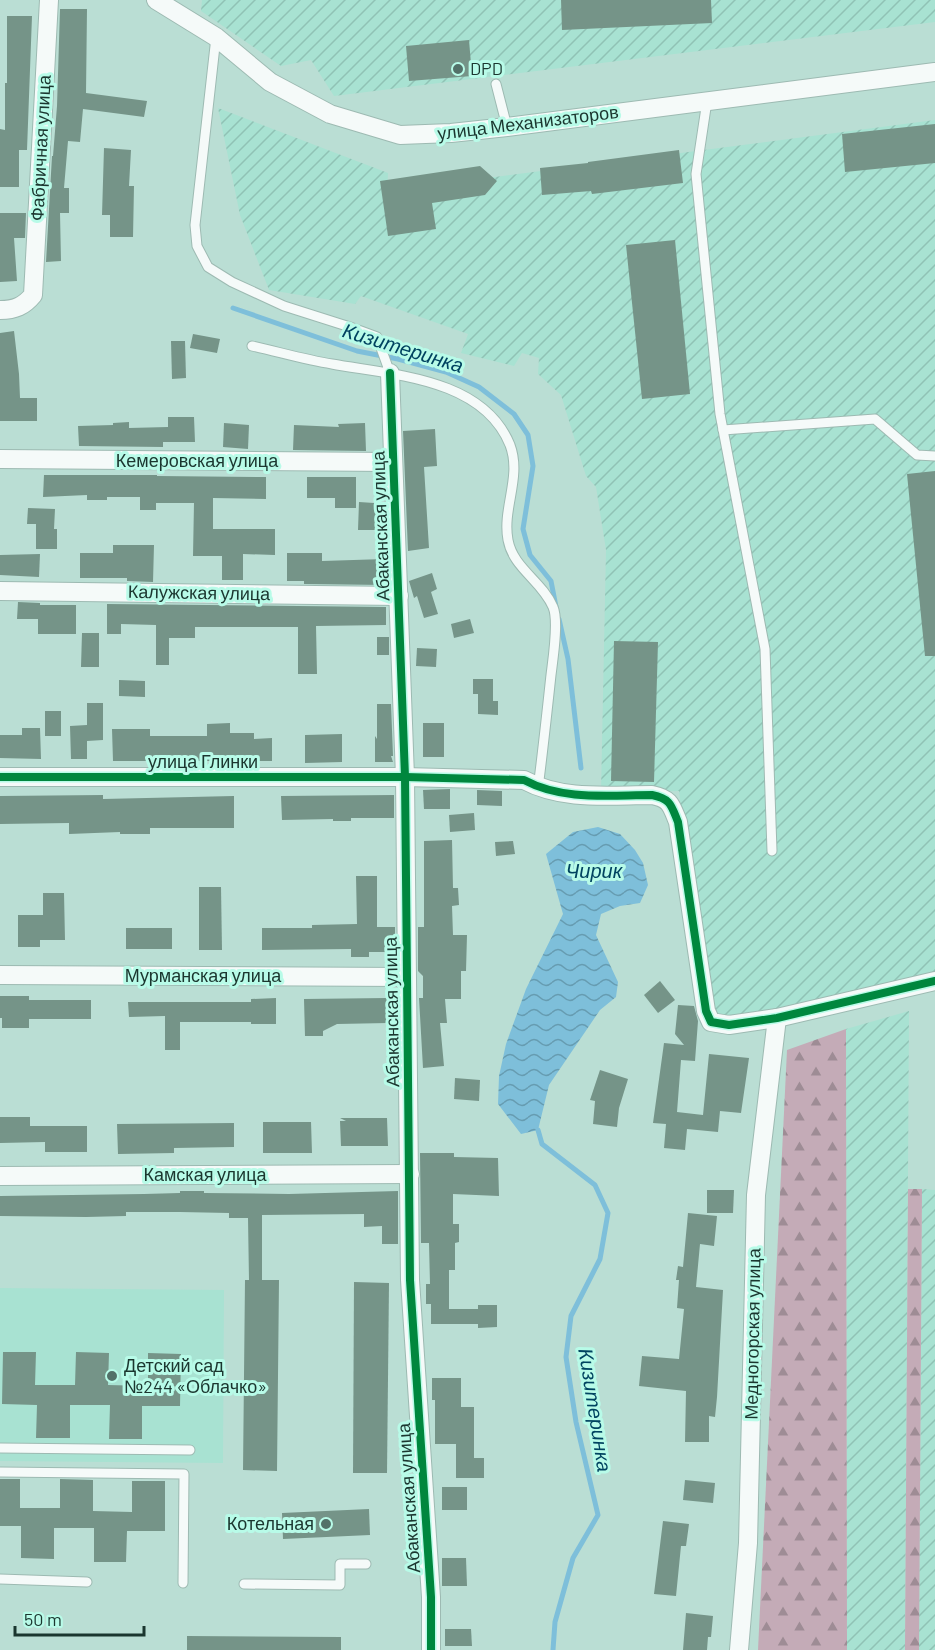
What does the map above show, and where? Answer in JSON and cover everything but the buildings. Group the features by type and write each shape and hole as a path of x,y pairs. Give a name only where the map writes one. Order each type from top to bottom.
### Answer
{"street":[{"name":"Фабричная улица","path":"0,310 9,310 24,305 33,295 49,0"},
{"name":"улица Механизаторов","path":"156,0 216,37 270,82 330,114 400,135 451,133 507,127 935,72"},
{"name":"Абаканская улица","path":"390,373 405,777 410,1280 431,1597 431,1650"},
{"name":"Кемеровская улица","path":"0,459 393,462"},
{"name":"Калужская улица","path":"0,591 399,596"},
{"name":"улица Глинки","path":"0,777 405,777 524,780 538,788 565,794 662,797 670,803 678,822 706,1011 711,1022 729,1024 777,1018"},
{"name":"Мурманская улица","path":"0,975 406,977"},
{"path":"777,1018 935,981"},
{"name":"Медногорская улица","path":"739,1650 748,1543 756,1195 777,1018"},
{"name":"Камская улица","path":"0,1176 410,1174"}],"lane":[{"name":"Абаканская улица","path":"216,37 195,225 197,246 208,267 232,282 284,306 377,337 390,373"},
{"path":"496,84 507,127"},
{"path":"707,101 696,174 723,430 765,649 772,851"},
{"path":"252,346 330,364 390,373 454,391 483,409 497,423 510,446 514,481 508,517 508,539 514,557 544,590 554,609 555,638 538,788"},
{"path":"723,430 874,419 917,455 935,456"},
{"path":"0,1448 190,1450"},
{"path":"0,1472 184,1474 183,1583"},
{"path":"244,1584 340,1585 340,1564 366,1564"},
{"path":"0,1579 87,1582"}],"shaded area":[{"path":"202,0 935,0 935,22 334,96 311,60 281,66 201,11"},
{"path":"218,108 388,173 387,191 935,120 935,983 725,1030 703,1002 679,791 601,793 606,550 596,487 586,476 561,395 538,374 539,358 522,353 514,366 461,353 468,334 361,296 355,304 269,290 240,215"},
{"path":"909,1011 905,1650 847,1650 846,1029"},
{"path":"922,1189 935,1190 935,1650 919,1650"},
{"name":"Детский сад №244 «Облачко»","path":"0,1288 224,1290 223,1463 0,1461"}],"green space":[{"path":"846,1029 847,1650 758,1650 787,1050"},
{"path":"908,1189 922,1189 919,1650 905,1650"}],"water":[{"name":"Чирик","path":"598,827 620,834 635,850 643,863 648,885 640,903 620,906 601,914 596,935 618,982 616,997 600,1010 549,1085 538,1130 521,1134 498,1104 499,1076 506,1044 526,989 563,914 546,854 573,832"}],"waterway":[{"name":"Кизитеринка","path":"233,308 357,351 446,372 479,387 514,414 528,435 533,466 523,529 530,555 551,581 556,607"},
{"name":"Кизитеринка","path":"559,619 568,659 581,768"},
{"name":"Кизитеринка","path":"538,1130 542,1144 595,1185 608,1213 600,1259 571,1316 566,1357 576,1422 598,1515 573,1558 555,1622 553,1650"}],"cycle path":[{"path":"390,373 405,777 410,1280 431,1597 431,1650"},
{"path":"0,777 405,777 524,780 539,787 570,794 652,795 670,804 678,822 706,1011 711,1022 729,1025 777,1018 935,981"}],"place":[{"name":"DPD","path":"458,69"},
{"name":"Детский сад №244 «Облачко»","path":"112,1376"},
{"name":"Котельная","path":"326,1524"}]}
